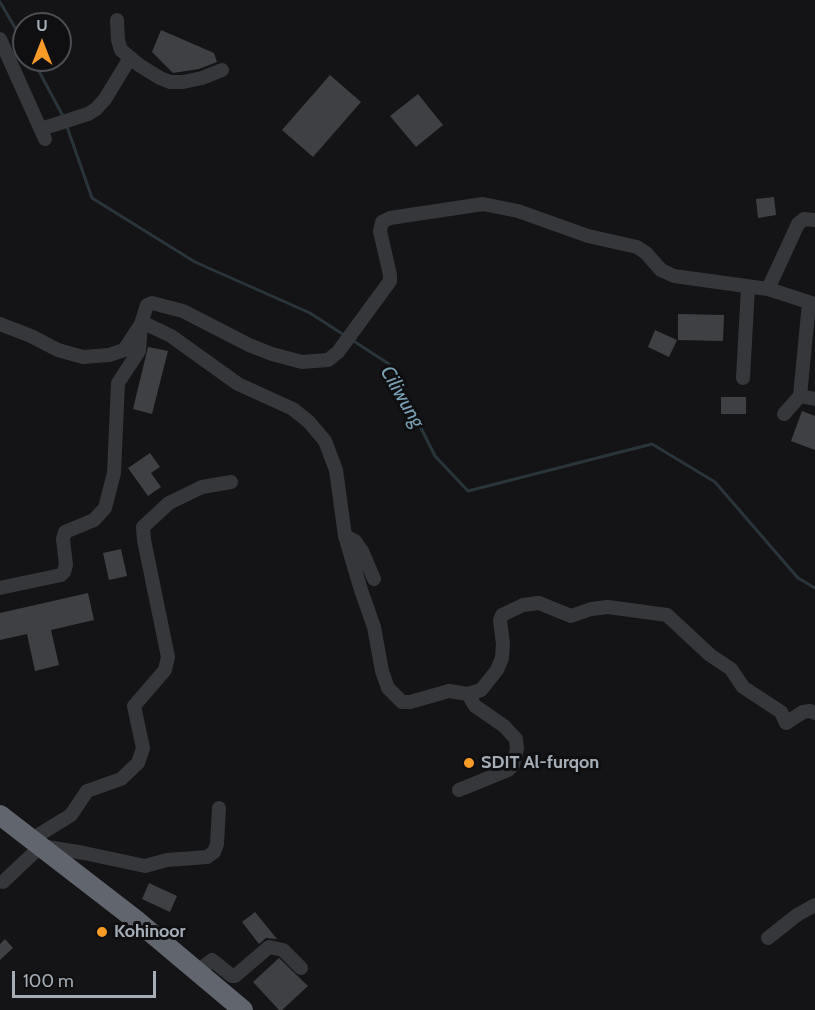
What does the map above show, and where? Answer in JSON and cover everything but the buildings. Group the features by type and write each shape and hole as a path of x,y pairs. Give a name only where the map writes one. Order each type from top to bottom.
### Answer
{"highway":[{"path":"0,815 198,971 243,1010"}],"street":[{"path":"117,20 120,47 130,58 153,74 170,82 196,80 222,70"},
{"path":"0,39 46,131 91,113 100,106 130,58"},
{"path":"0,324 58,350 82,357 109,355 124,350 141,324 147,306 152,303 183,311 249,345 272,354 302,362 328,360 338,352 390,281 380,225 384,221 483,204 518,211 588,236 637,248 646,253 661,270 671,275 768,289 812,303 800,396 784,414"},
{"path":"768,289 798,224 804,219 815,220"},
{"path":"743,378 748,287"},
{"path":"141,324 147,324 171,336 238,384 285,405 309,422 325,441 333,459 345,536 374,627 382,670 391,692 402,702 408,703 449,691 468,694 484,688 500,664 503,644 500,620 502,615 523,605 539,603 571,615 591,609 608,608 668,615 710,655 731,669 743,687 782,713 786,723 803,712 815,713"},
{"path":"0,588 61,575 66,565 63,539 65,532 98,518 105,508 114,473 118,384 140,351 141,324"},
{"path":"800,396 815,399"},
{"path":"3,882 36,842 71,815 87,791 121,779 138,763 143,748 134,706 165,670 168,657 143,527 169,503 202,487 231,482"},
{"path":"345,536 353,540 362,551 374,579"},
{"path":"459,790 508,770 513,765 517,748 516,739 504,726 475,706 468,694"},
{"path":"36,842 145,866 167,860 207,857 214,852 217,844 219,808"},
{"path":"768,938 797,915 815,905"},
{"path":"198,971 213,960 235,976 269,947 283,950 301,968"}],"waterway":[{"name":"Ciliwung","path":"0,2 12,22"},
{"name":"Ciliwung","path":"39,72 64,118"},
{"name":"Ciliwung","path":"66,124 92,198 195,262 310,313 344,335"},
{"name":"Ciliwung","path":"352,340 389,364 435,456 468,491 652,444 715,482 798,578 815,588"}],"place":[{"name":"SDIT Al-furqon","path":"469,763"},
{"name":"Kohinoor","path":"102,932"}]}
